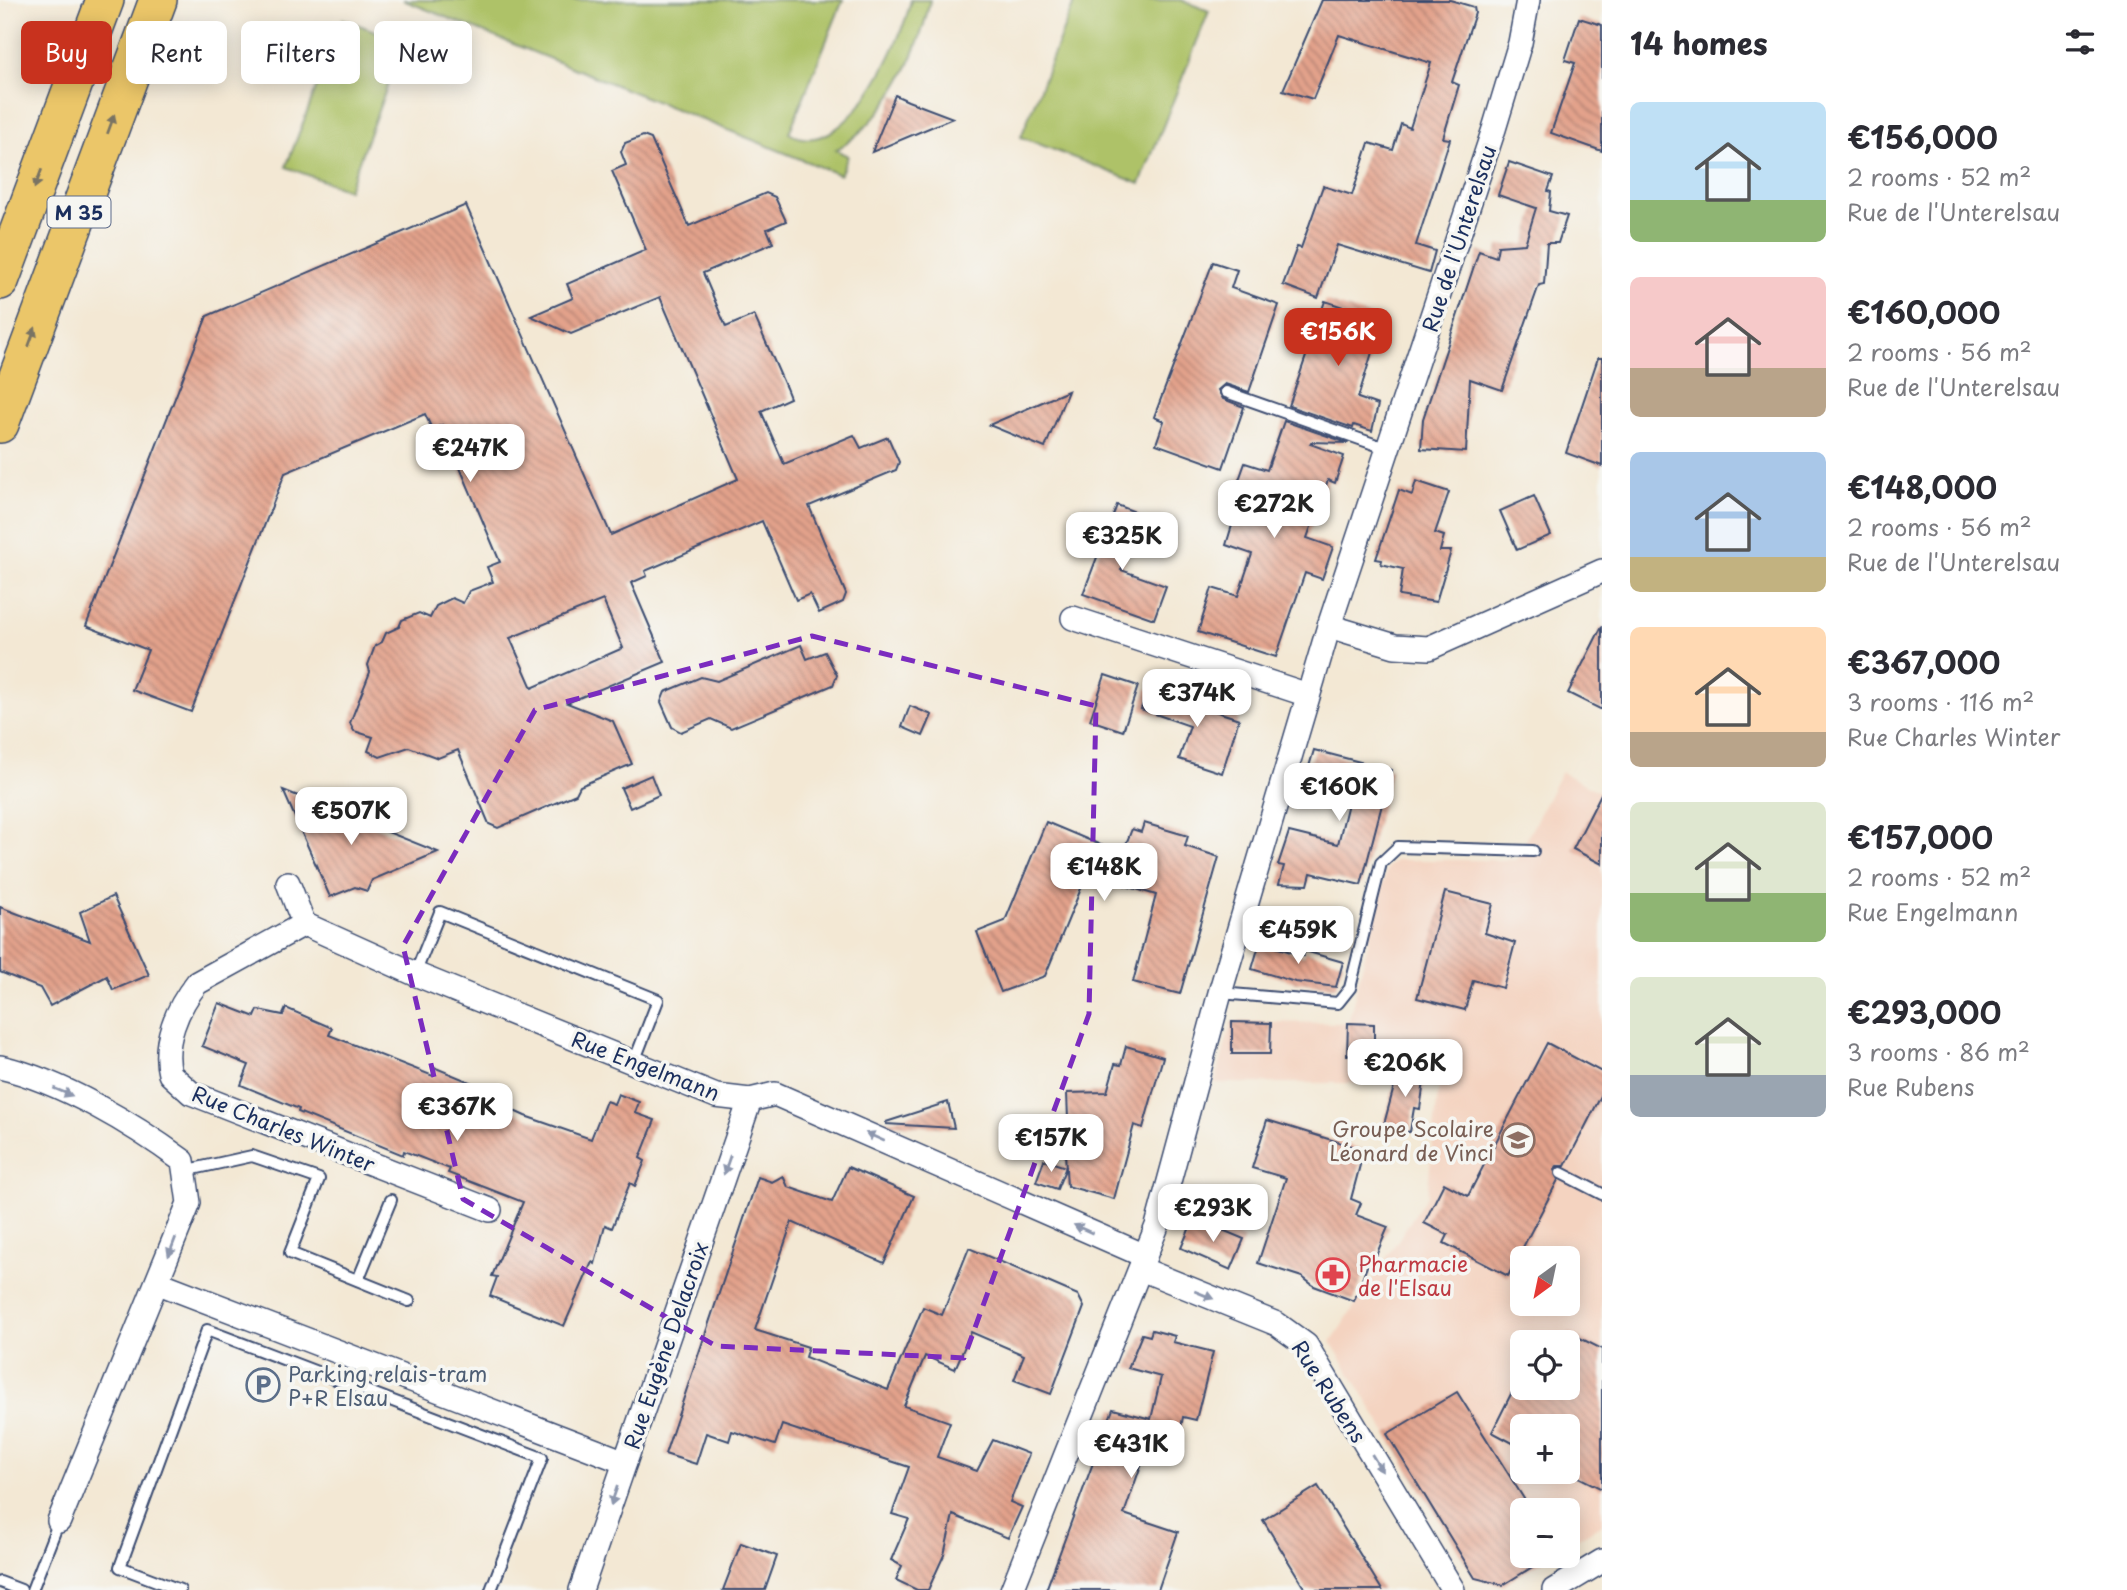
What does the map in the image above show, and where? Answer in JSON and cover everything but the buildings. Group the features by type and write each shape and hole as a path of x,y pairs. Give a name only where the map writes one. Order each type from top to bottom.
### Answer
{"highway":[{"name":"M 35","path":"0,281 105,0"},
{"name":"M 35","path":"0,424 158,0"}],"street":[{"name":"Rue de l'Unterelsau","path":"1012,1590 1157,1226 1220,993 1308,695 1494,129 1520,43 1528,0"},
{"path":"1329,626 1395,646 1429,648 1602,571"},
{"path":"1073,618 1308,695"},
{"path":"288,883 304,924"},
{"name":"Rue Engelmann","path":"304,924 415,974 716,1096 750,1100 775,1094 1143,1263"},
{"name":"Rue Charles Winter","path":"304,924 197,983 187,996 168,1044 170,1074 191,1093 491,1210"},
{"path":"0,1067 88,1102 146,1134 183,1161 189,1203 159,1283 59,1521"},
{"name":"Rue Eugène Delacroix","path":"581,1590 750,1100"},
{"name":"Rue Rubens","path":"1143,1263 1277,1324 1306,1345 1453,1590"},
{"path":"159,1283 625,1462"},
{"path":"1555,1590 1602,1561"}],"lane":[{"path":"1226,392 1388,449"},
{"path":"1220,993 1338,1003 1350,988 1381,863 1398,846 1533,851"},
{"path":"415,974 440,912 453,917 658,1000 634,1062"},
{"path":"184,1171 252,1156 319,1179 290,1253 409,1301"},
{"path":"1561,1173 1602,1194"},
{"path":"358,1280 391,1200"},
{"path":"180,1590 120,1567 207,1331 541,1458 491,1590"},
{"path":"32,1590 59,1521"},
{"path":"0,1582 21,1590"}],"highlighted area":[{"path":"812,636 1096,706 1089,1014 964,1358 716,1346 463,1199 403,946 535,710"}],"shaded area":[{"name":"Groupe Scolaire Léonard de Vinci","path":"1561,772 1602,793 1602,1524 1580,1537 1580,1498 1510,1498 1510,1568 1531,1568 1503,1585 1475,1578 1331,1342 1427,1196 1439,1083 1215,1083 1232,1022 1348,1023 1387,868 1396,860 1516,860"}],"green space":[{"path":"403,0 843,0 789,133 810,138 831,132 850,116 883,69 906,19 911,0 930,0 918,43 898,85 871,121 836,150 848,156 840,175 472,28 472,21 455,21"},
{"path":"1075,0 1181,0 1209,11 1140,184 1021,137"},
{"path":"360,25 374,31 374,84 388,84 348,190 286,167 318,84 360,84"}],"place":[{"name":"Groupe Scolaire Léonard de Vinci","path":"1518,1140"},
{"name":"Pharmacie de l'Elsau","path":"1333,1275"},
{"name":"Parking relais-tram P+R Elsau","path":"263,1385"}]}
